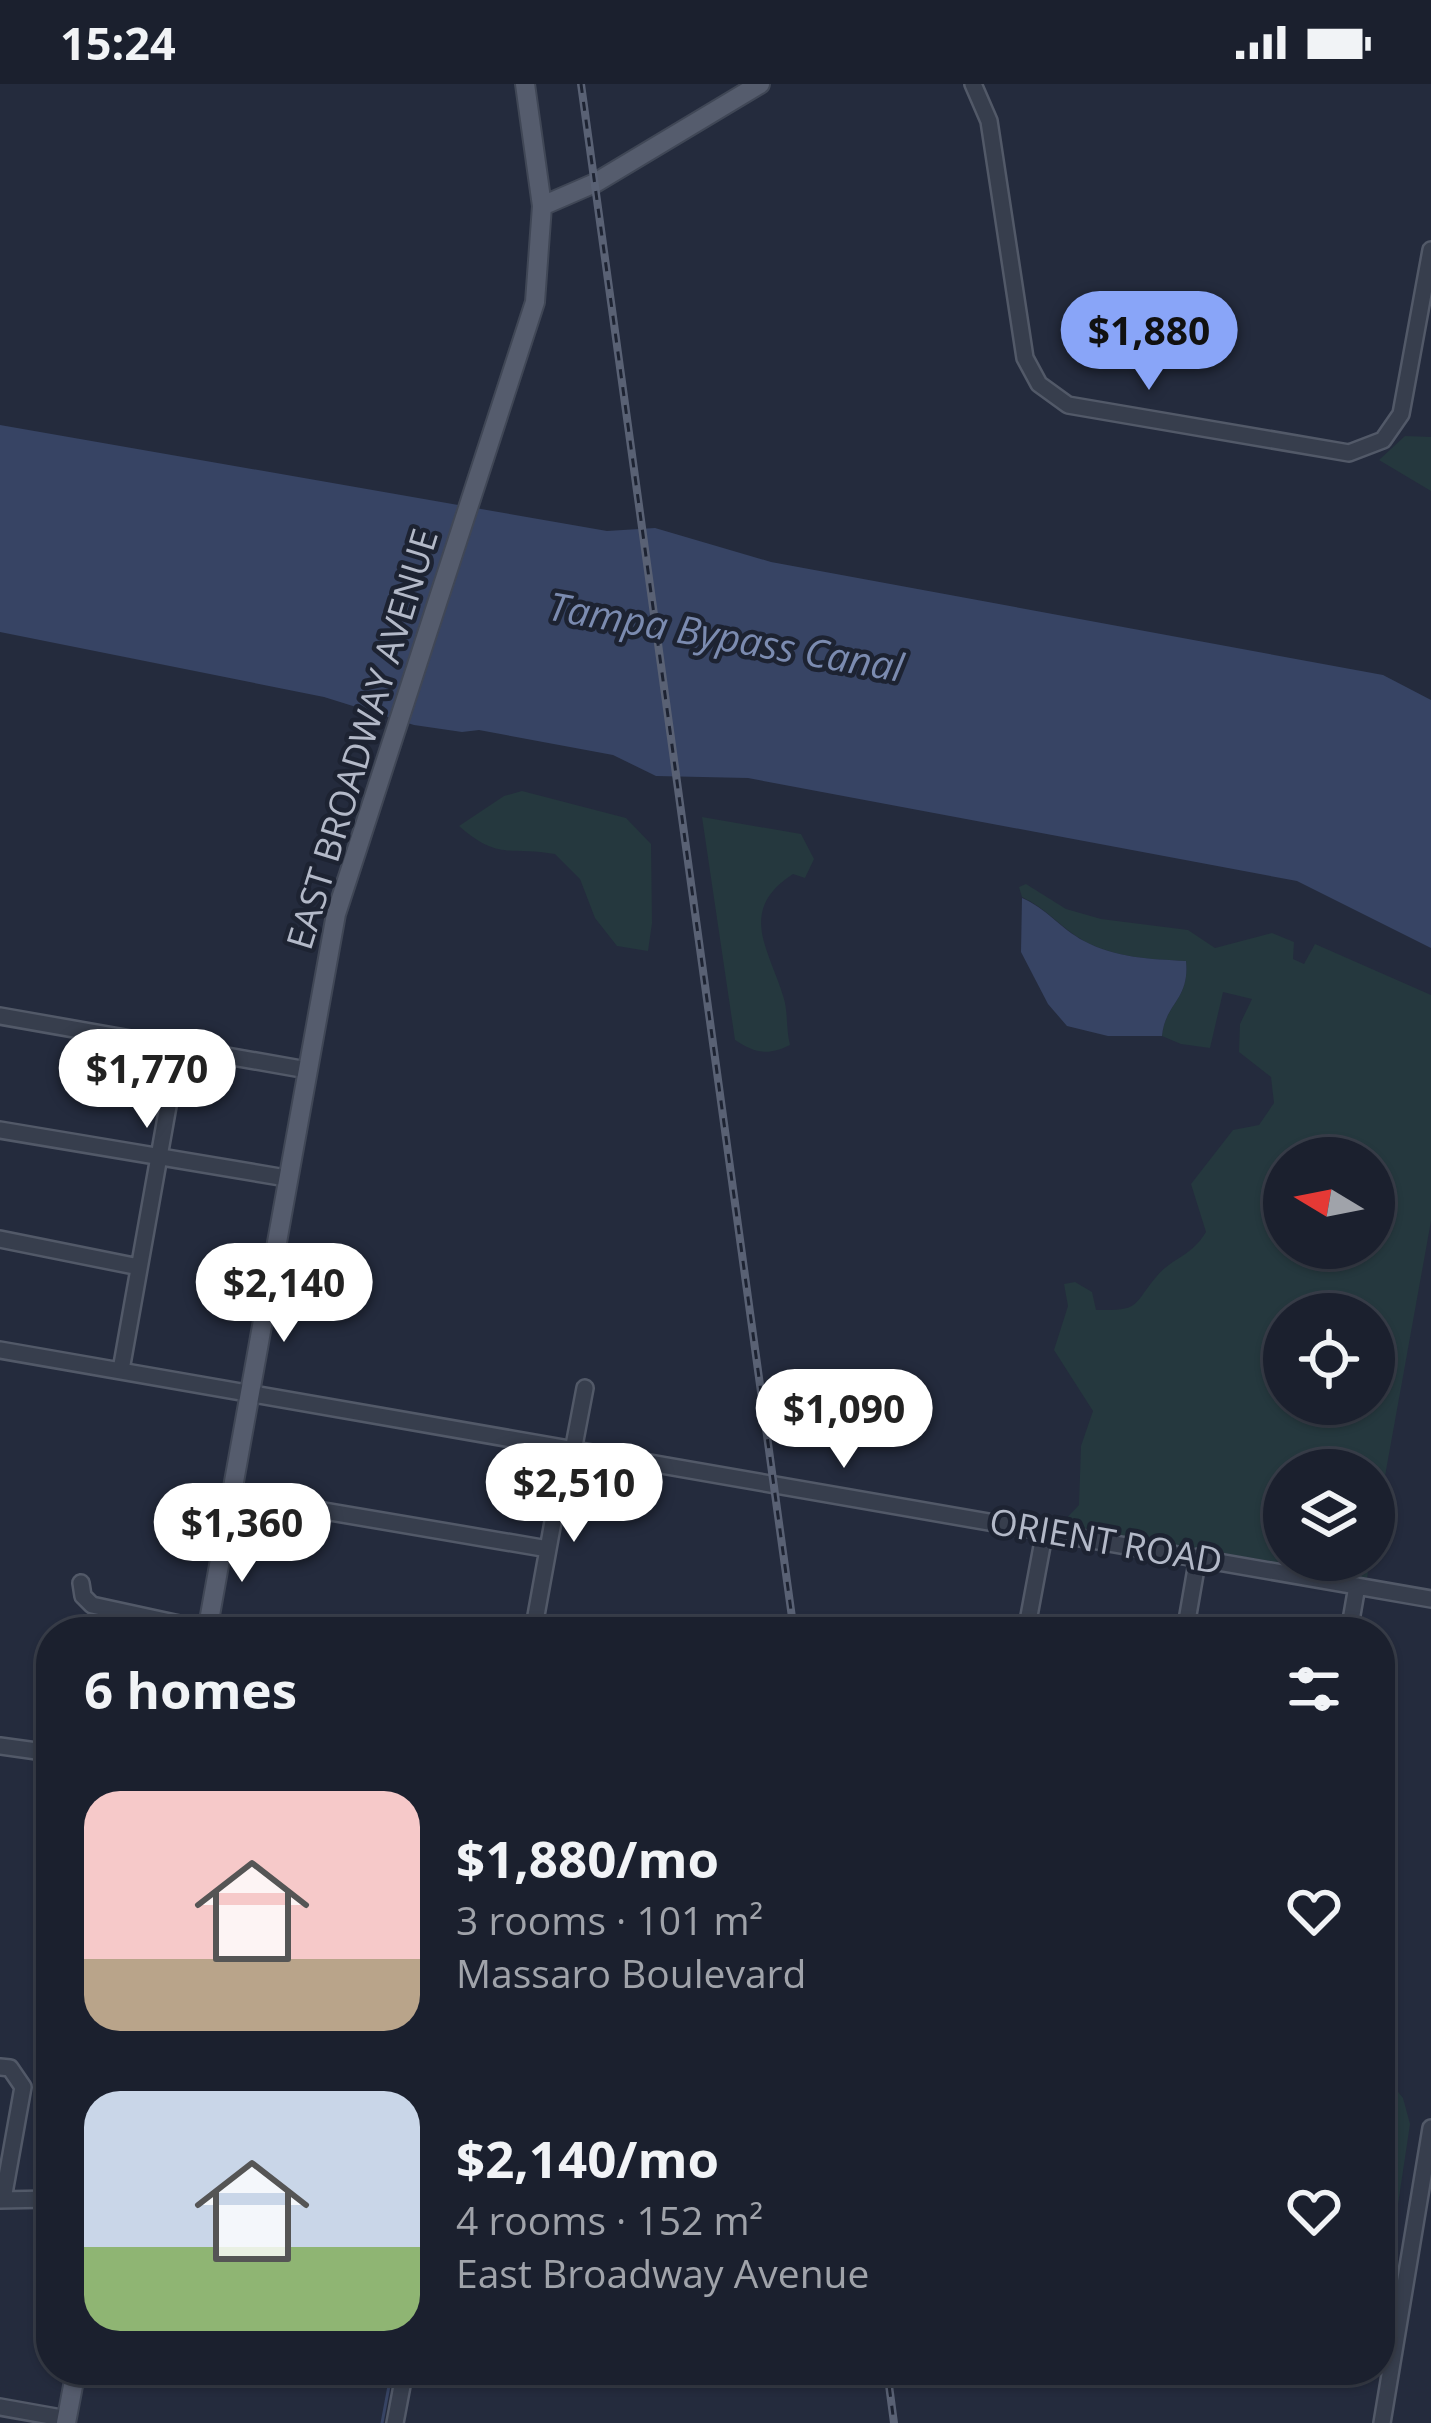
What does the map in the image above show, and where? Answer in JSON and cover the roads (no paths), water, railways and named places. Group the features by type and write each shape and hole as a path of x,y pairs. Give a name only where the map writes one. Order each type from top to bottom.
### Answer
{"main road":[{"name":"EAST BROADWAY AVENUE","path":"209,1617 336,914 535,302 542,206 525,84"},
{"path":"542,206 595,183 760,84"},
{"path":"66,2421 73,2385"}],"street":[{"path":"973,84 988,121 1025,358 1039,384 1068,405 1349,453 1383,440 1401,414 1431,250"},
{"path":"0,1016 307,1070"},
{"path":"121,1370 178,1050"},
{"path":"0,1130 286,1178"},
{"path":"0,1239 139,1267"},
{"name":"ORIENT ROAD","path":"0,1351 1431,1599"},
{"path":"536,1617 585,1388"},
{"path":"230,1495 548,1549"},
{"path":"1029,1617 1045,1530"},
{"path":"1188,1617 1198,1557"},
{"path":"81,1583 83,1596 92,1605 145,1617"},
{"path":"1352,1617 1357,1586"},
{"path":"0,1746 36,1751"},
{"path":"0,2067 10,2068 23,2087 1,2199 36,2199"},
{"path":"1395,2345 1431,2128"},
{"path":"395,2423 402,2385"},
{"path":"1382,2423 1388,2385"},
{"path":"0,2407 66,2421"}],"water":[{"name":"Tampa Bypass Canal","path":"0,425 607,531 655,528 771,562 1383,675 1431,700 1431,948 1297,881 748,778 656,776 613,755 479,730 414,725 324,697 0,632"},
{"path":"1022,898 1096,947 1134,957 1186,961 1184,985 1162,1036 1108,1036 1067,1026 1048,1004 1021,952"}],"waterway":[{"path":"382,2423 389,2385"}],"railway":[{"path":"581,84 792,1617"},
{"path":"889,2385 894,2423"}]}
